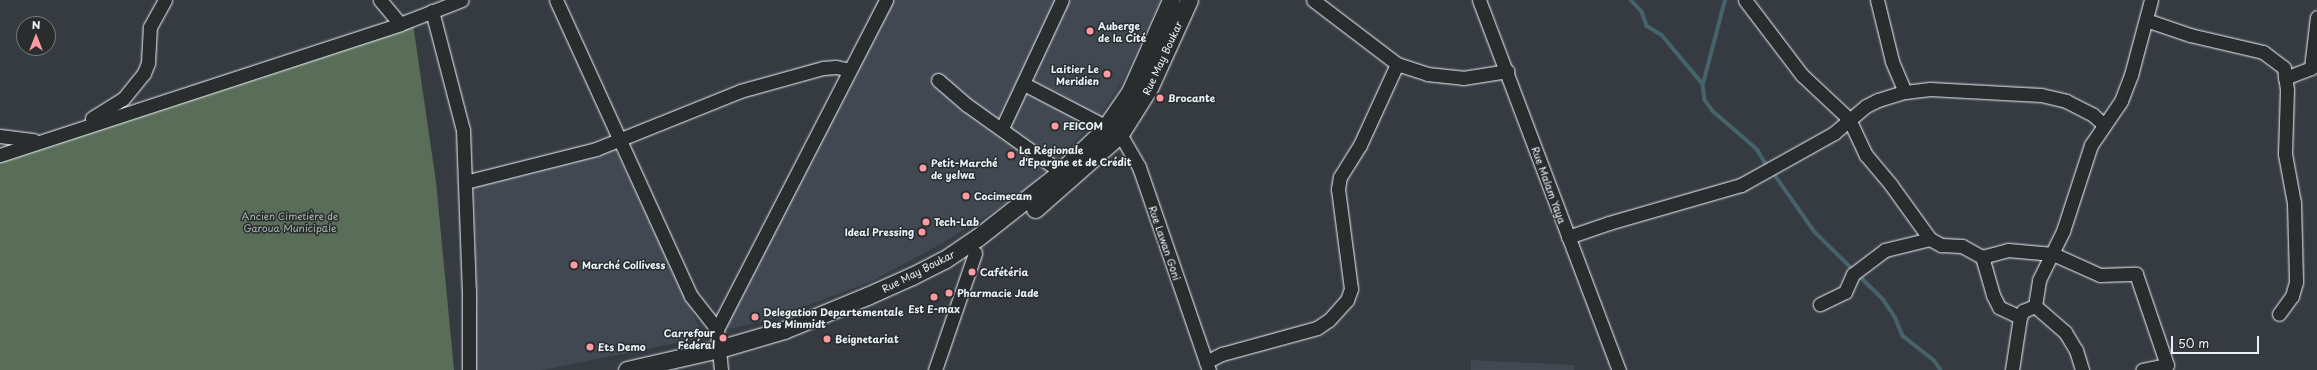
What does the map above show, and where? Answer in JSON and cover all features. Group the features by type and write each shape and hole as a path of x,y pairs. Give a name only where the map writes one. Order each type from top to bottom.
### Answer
{"main road":[{"name":"Rue May Boukar","path":"627,370 720,360 784,330 868,296 944,260 1001,220 1113,130 1172,0"},
{"name":"Rue May Boukar","path":"681,370 787,341 850,315 924,280 975,253 1056,192 1149,88 1189,0"}],"street":[{"path":"75,128 123,99 144,73 148,63 150,26 165,0"},
{"path":"380,0 400,24"},
{"path":"0,155 75,128 400,24 462,0"},
{"path":"556,0 618,140 691,296 702,313 717,329"},
{"path":"720,360 717,329 886,0"},
{"path":"1002,128 1024,84 1062,0"},
{"path":"1313,0 1397,64 1427,74 1462,78 1507,71"},
{"name":"Rue Malam Yaya","path":"1479,0 1619,370"},
{"path":"1745,0 1802,75 1849,119 1866,156 1891,185 1930,239 1941,245 1962,246 1982,257 2008,250 2053,254 2100,275 2136,274 2168,368 2142,370"},
{"path":"1877,0 1892,61 1905,92"},
{"path":"2035,306 2039,280 2053,254 2089,152 2103,124 2120,101 2151,0"},
{"path":"432,11 447,74 460,113 465,182 469,370"},
{"path":"2285,78 2311,68 2317,17"},
{"path":"2146,20 2184,33 2263,52 2284,68 2285,154 2294,203 2296,282 2292,296 2279,314"},
{"path":"1207,366 1222,354 1316,328 1329,320 1347,300 1351,289 1338,189 1340,177 1360,145 1397,64"},
{"path":"465,182 555,161 618,140 740,91 823,68 836,67 850,70"},
{"path":"938,80 967,105 1002,128 1061,172"},
{"path":"1024,84 1113,130"},
{"path":"1568,237 1609,222 1741,185 1834,133 1849,119 1878,100 1905,92 1930,89 2042,95 2066,101 2093,115 2103,124"},
{"name":"Rue Lawan Goni","path":"1113,130 1139,167 1207,366"},
{"path":"0,136 39,141"},
{"path":"1820,304 1845,292 1856,271 1885,250 1930,239"},
{"path":"934,370 975,253"},
{"path":"1982,257 1993,295 1999,307 2020,317"},
{"path":"2012,370 2020,317 2023,311 2035,306"},
{"path":"2035,306 2065,332 2076,350 2082,370"}],"shaded area":[{"name":"Petit-Marché de yelwa","path":"878,0 1160,0 1122,82 1097,120 1020,195 941,244 870,282 766,321 723,330"},
{"name":"Marché Collivess","path":"615,149 701,331 696,339 542,370 474,370 477,292 474,185"},
{"path":"1471,360 1574,365 1574,370 1471,370"}],"green space":[{"name":"Ancien Cimetière de Garoua Municipale","path":"413,24 436,182 454,370 0,370 0,161"}],"waterway":[{"path":"1631,0 1642,12 1647,26 1662,35 1703,84 1705,100 1713,111 1757,149 1768,167"},
{"path":"1703,84 1725,0"},
{"path":"1772,171 1815,232 1883,299 1895,317 1903,336 1934,360 1941,370"}],"place":[{"name":"Auberge de la Cité","path":"1090,31"},
{"name":"Laitier Le Meridien","path":"1107,74"},
{"name":"Brocante","path":"1160,98"},
{"name":"FEICOM","path":"1055,126"},
{"name":"La Régionale d'Epargne et de Crédit","path":"1011,155"},
{"name":"Petit-Marché de yelwa","path":"923,168"},
{"name":"Cocimecam","path":"966,196"},
{"name":"Tech-Lab","path":"926,222"},
{"name":"Ideal Pressing","path":"922,232"},
{"name":"Marché Collivess","path":"574,265"},
{"name":"Cafétéria","path":"972,272"},
{"name":"Pharmacie Jade","path":"949,293"},
{"name":"Est E-max","path":"934,297"},
{"name":"Delegation Departementale Des Minmidt","path":"755,317"},
{"name":"Carrefour Fédéral","path":"723,338"},
{"name":"Beignetariat","path":"827,339"},
{"name":"Ets Demo","path":"590,347"}]}
